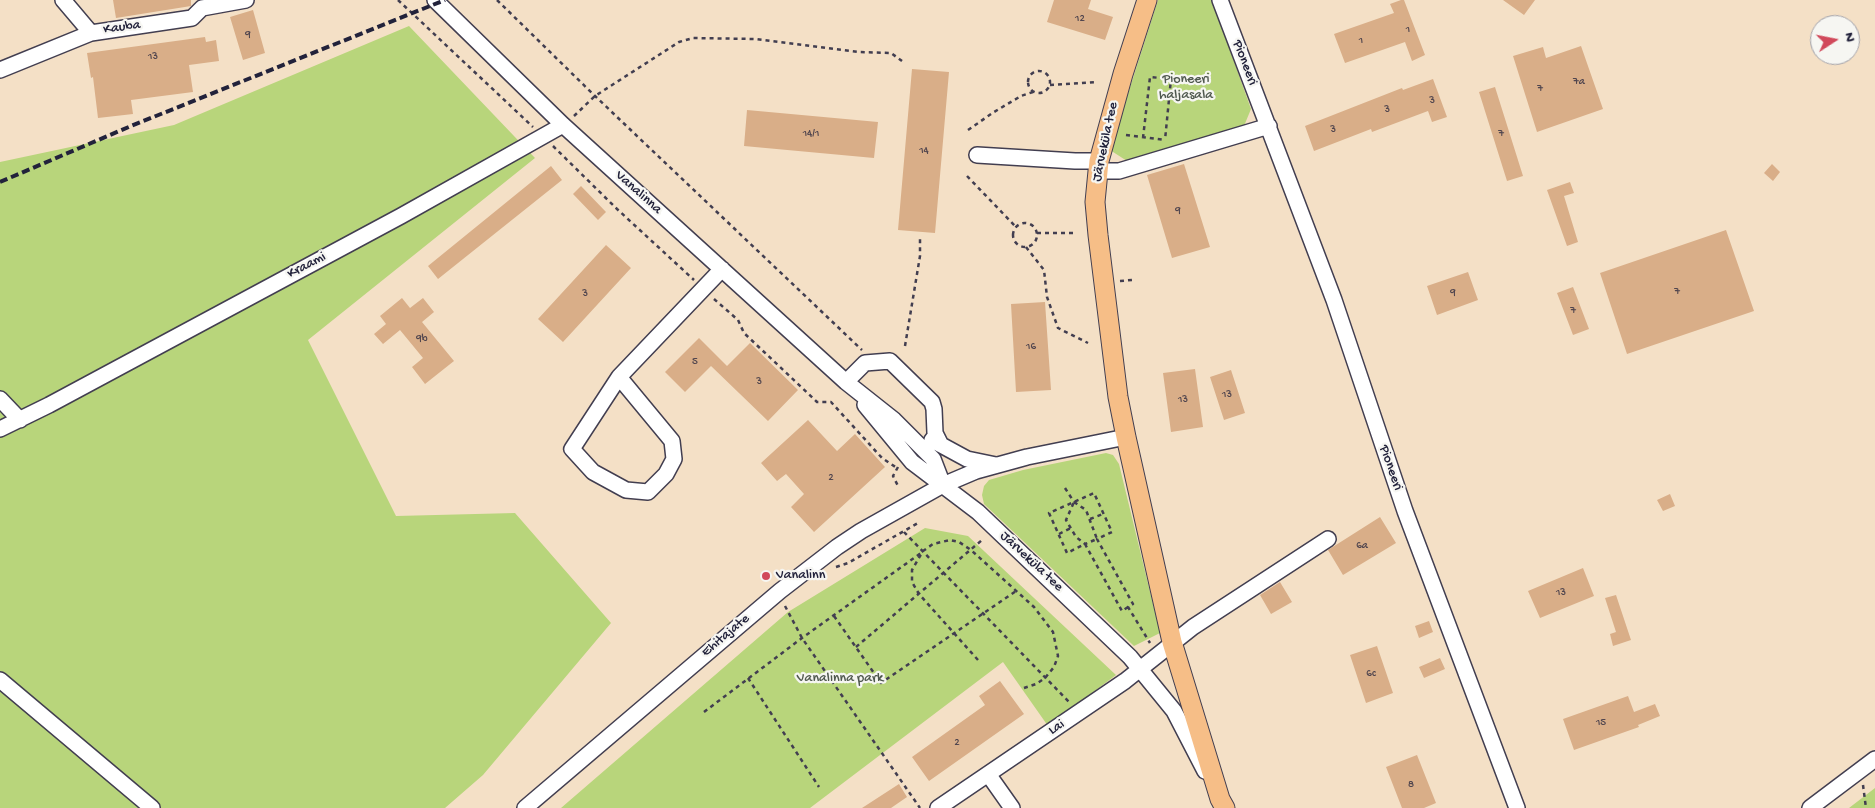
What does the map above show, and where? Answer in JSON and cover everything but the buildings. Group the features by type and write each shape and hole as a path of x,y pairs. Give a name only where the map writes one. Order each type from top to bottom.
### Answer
{"main road":[{"name":"Järveküla tee","path":"1147,0 1120,83 1098,166 1095,202 1098,235 1118,397 1126,437 1172,642 1222,803"}],"street":[{"path":"63,0 91,33"},
{"name":"Kauba","path":"0,70 91,33 192,18 202,8 246,0"},
{"name":"Vanalinna","path":"435,0 564,125 846,382 894,420 933,459 943,485"},
{"name":"Pioneeri","path":"1220,0 1334,300 1405,512 1516,808"},
{"name":"Kraami","path":"0,429 49,405 401,216 564,125"},
{"path":"977,155 1075,162 1119,171 1268,126"},
{"path":"619,377 672,441 674,459 666,474 648,492 626,490 593,472 572,449 619,377 722,269"},
{"path":"846,382 865,363 890,361 932,402 934,409 934,433 941,445"},
{"name":"Vanalinna","path":"846,382 912,462 943,485"},
{"path":"0,399 20,420"},
{"path":"894,420 967,459 998,465"},
{"path":"943,485 976,472 1027,457 1126,437"},
{"name":"Järveküla tee","path":"943,485 986,518 1097,624 1140,668 1174,711 1222,803"},
{"name":"Ehitajate","path":"525,808 772,597 808,569 861,531 943,485"},
{"name":"Lai","path":"938,808 1080,712 1125,680 1172,642 1227,604 1328,539"},
{"path":"0,680 152,808"},
{"path":"1810,808 1875,759"},
{"path":"988,774 1012,808"}],"path":[{"path":"398,0 544,137 617,209 738,320 744,333 817,402 831,402 882,458 897,468"},
{"path":"497,0 862,351"},
{"path":"564,125 595,96 679,42 694,38 755,39 859,52 891,53 902,61"},
{"path":"1033,92 1027,82 1030,75 1036,71 1047,75 1050,86"},
{"path":"1143,138 1150,77 1171,79 1165,140"},
{"path":"968,130 1021,96 1033,92 1043,93 1050,86 1097,82"},
{"path":"1126,136 1178,142 1182,152"},
{"path":"967,176 1016,227"},
{"path":"1026,248 1034,244 1037,233 1030,224 1023,223 1016,227 1013,239 1018,245 1026,248 1044,270 1047,297 1058,328 1088,343"},
{"path":"1037,233 1077,233"},
{"path":"905,346 920,256 920,237"},
{"path":"1113,282 1132,280"},
{"path":"899,488 893,476 900,464"},
{"path":"1064,488 1074,502 1086,510 1098,539 1133,604 1122,611 1086,544 1076,538 1066,520 1074,502"},
{"path":"1094,493 1103,514 1112,532 1067,553 1049,513 1094,493"},
{"path":"1090,519 1103,514"},
{"path":"848,563 918,523"},
{"path":"1058,534 1071,528"},
{"path":"904,532 1080,712"},
{"path":"704,712 833,615 932,544 950,540 959,542 970,550 1034,607 1053,632 1058,656 1054,667 1045,678 1036,684 1024,688"},
{"path":"856,647 982,540"},
{"path":"923,552 912,570 912,582 919,594 978,660"},
{"path":"833,615 881,683 1016,591"},
{"path":"782,601 802,638 920,808"},
{"path":"1128,607 1151,644"},
{"path":"748,678 819,787"},
{"path":"1863,785 1866,808"}],"green space":[{"name":"Pioneeri haljasala","path":"1158,0 1212,0 1251,109 1244,126 1127,161 1110,150"},
{"path":"409,26 535,158 308,340 396,516 515,513 611,623 483,775 445,808 0,808 0,162 174,125"},
{"path":"1106,453 1113,455 1119,464 1160,633 1134,646 984,504 982,495 984,486 989,480 1023,470"},
{"name":"Vanalinna park","path":"925,528 968,536 1116,675 1048,726 1003,662 810,808 561,808 788,612"},
{"path":"1875,788 1875,808 1849,808"}],"railway":[{"path":"0,182 131,126 445,0"}],"place":[{"name":"Vanalinn","path":"766,576"}]}
